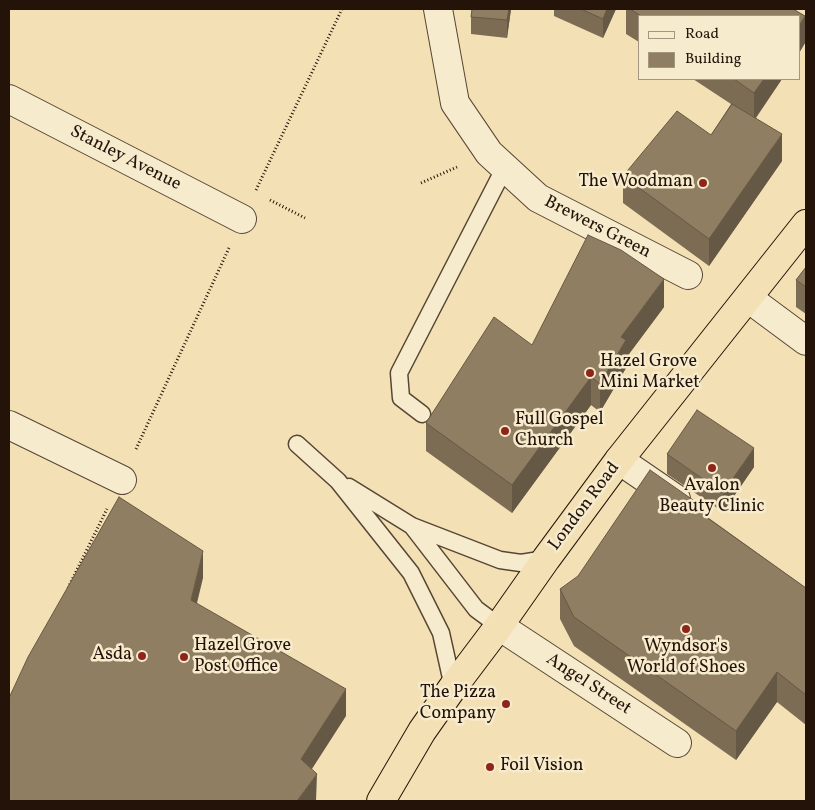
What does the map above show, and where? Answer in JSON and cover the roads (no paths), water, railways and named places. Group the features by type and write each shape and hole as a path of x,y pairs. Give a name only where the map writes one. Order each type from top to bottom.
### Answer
{"highway":[{"name":"London Road","path":"381,801 422,731 546,559 620,460 806,224"}],"street":[{"name":"Brewers Green","path":"438,9 455,104 497,160 538,198 688,275"},
{"name":"Stanley Avenue","path":"9,99 242,219"},
{"path":"748,298 806,341"},
{"path":"9,425 122,480"},
{"path":"620,460 694,511"},
{"name":"Angel Street","path":"499,626 677,743"}],"lane":[{"path":"422,414 401,398 400,373 497,160"},
{"path":"297,444 338,481 411,573 441,633 453,687"},
{"path":"338,481 412,526 500,560 521,563 546,559"},
{"path":"412,526 476,609 499,626"}],"place":[{"name":"The Woodman","path":"703,183"},
{"name":"Hazel Grove Mini Market","path":"590,373"},
{"name":"Full Gospel Church","path":"505,431"},
{"name":"Avalon Beauty Clinic","path":"712,468"},
{"name":"Wyndsor's World of Shoes","path":"686,629"},
{"name":"Asda","path":"142,656"},
{"name":"Hazel Grove Post Office","path":"184,657"},
{"name":"The Pizza Company","path":"506,704"},
{"name":"Foil Vision","path":"490,767"}]}
